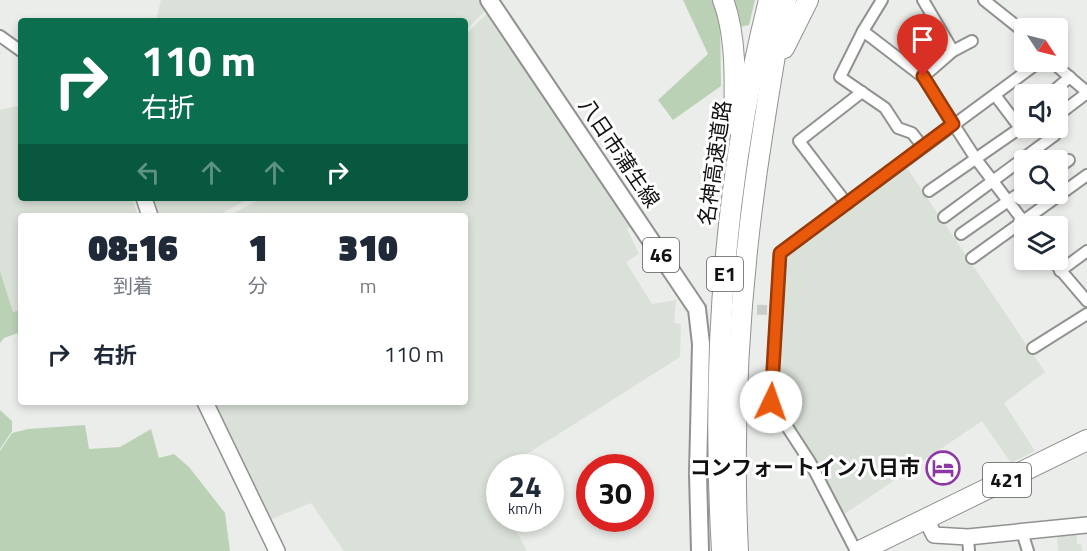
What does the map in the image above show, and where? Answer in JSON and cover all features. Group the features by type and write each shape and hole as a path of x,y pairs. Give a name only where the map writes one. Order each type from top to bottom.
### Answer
{"highway":[{"path":"720,355 721,256 733,139 735,93 727,10 723,0"},
{"name":"名神高速道路","path":"722,551 720,355 726,256 735,179 769,0"},
{"name":"名神高速道路","path":"738,551 736,455 743,302 755,181 786,0"},
{"path":"771,81 792,29 808,0"},
{"name":"421","path":"858,551 1087,440"}],"main road":[{"name":"八日市蒲生線","path":"489,0 697,309 701,344 698,474 700,551"}],"street":[{"path":"882,0 863,31 840,77 885,108 898,128 912,133 922,147"},
{"path":"923,0 953,51"},
{"path":"984,0 1014,24"},
{"path":"863,31 923,76 976,159 1020,216"},
{"path":"0,36 18,49"},
{"path":"923,76 953,51 972,40"},
{"path":"858,551 810,462 771,402 780,253 1026,72"},
{"path":"1064,72 1087,93 1068,107"},
{"path":"1062,84 1070,77"},
{"path":"847,204 799,141 862,92"},
{"path":"929,191 1020,128 995,95"},
{"path":"944,217 1051,138"},
{"path":"1036,216 1087,175"},
{"path":"961,234 1014,197"},
{"path":"972,258 1014,232"},
{"path":"1087,251 1060,271 1087,301"},
{"path":"1033,348 1087,314"},
{"path":"206,405 277,551"},
{"path":"926,519 934,535 969,544 1022,532 1087,525"},
{"path":"1022,532 1029,551"}],"shaded area":[{"path":"161,0 486,0 490,6 468,28 468,18 157,18"},
{"path":"493,8 640,219 627,229 639,254 626,262 652,304 676,300 674,323 681,324 680,357 527,454 486,454 486,532 517,532 527,551 344,551 311,503 271,519 213,405 468,405 468,213 234,213 257,201 468,201 468,32"},
{"path":"18,106 18,201 133,201 137,213 18,213 18,311 13,312 0,271 0,110"},
{"path":"907,168 1045,372 1004,403 1035,451 1011,463 982,421 843,515 775,395 786,251"},
{"path":"149,201 244,201 222,213 153,213"},
{"path":"1077,529 1077,544 1081,544 1082,551 1058,551 1057,532"}],"green space":[{"path":"683,0 715,0 720,12 721,86 673,120 658,100 708,54"},
{"path":"731,0 755,0 749,25 740,27"},
{"path":"0,271 13,312 18,311 18,333 4,338 0,343"},
{"path":"0,410 12,421 12,431 0,449"},
{"path":"85,425 89,449 120,447 151,429 159,458 174,454 189,467 225,513 230,551 0,551 0,451 12,433 28,429"}],"tunnel":[{"path":"697,309 776,310"}],"place":[{"name":"コンフォートイン八日市","path":"943,468"}],"route":[{"path":"771,402 780,253 953,124 923,76"}]}
